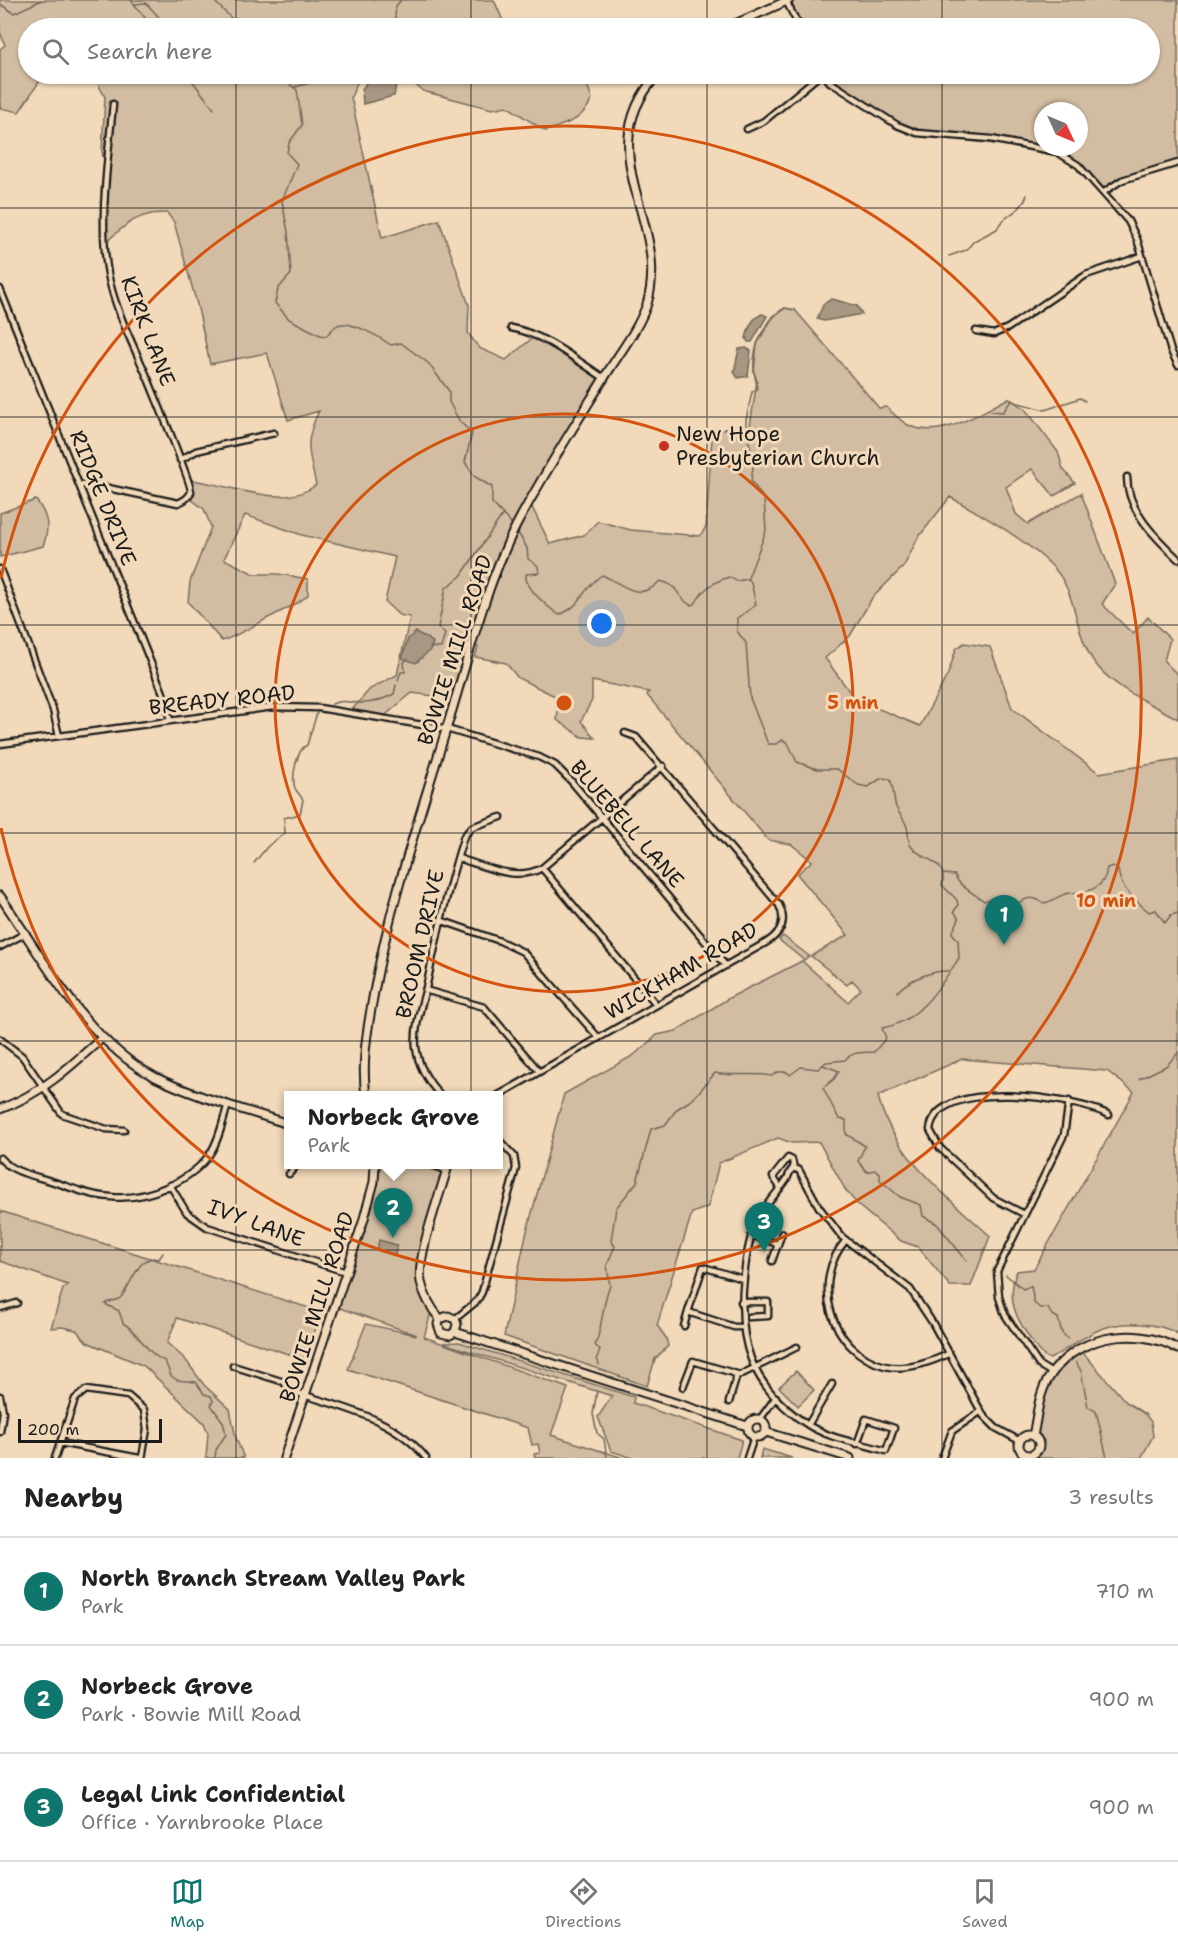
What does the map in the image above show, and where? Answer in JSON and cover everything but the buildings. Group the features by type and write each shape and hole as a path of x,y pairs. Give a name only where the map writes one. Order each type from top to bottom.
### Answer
{"street":[{"path":"749,18 787,1 795,18"},
{"name":"BOWIE MILL ROAD","path":"366,1091 363,1069 366,1037 389,917 485,601 511,536 604,378 632,335 646,305 650,288 651,250 632,186 629,145 639,104 652,84"},
{"path":"747,129 764,121 810,84"},
{"path":"833,84 906,129 932,136 991,139 1057,152 1078,165 1128,221 1142,256 1171,351 1178,365"},
{"name":"KIRK LANE","path":"80,485 94,485 178,503 188,497 190,492 190,480 110,283 106,242 113,104"},
{"path":"1104,192 1122,180 1178,163"},
{"path":"976,331 994,334 1008,328 1086,275 1142,256"},
{"name":"RIDGE DRIVE","path":"0,289 163,693 170,720"},
{"path":"511,328 524,330 545,341 604,378"},
{"path":"180,460 196,451 274,433"},
{"path":"1126,477 1130,496 1146,525 1178,559"},
{"path":"0,569 53,710 59,736"},
{"name":"BREADY ROAD","path":"0,744 170,720 301,706 447,729"},
{"name":"BLUEBELL LANE","path":"447,729 523,751 555,765 725,965"},
{"name":"WICKHAM ROAD","path":"503,1091 775,936 781,927 782,912 663,766 636,736 625,733"},
{"path":"458,858 513,874 528,874 542,868 663,766"},
{"name":"BROOM DRIVE","path":"438,1091 423,1072 416,1047 418,1022 440,921 469,829 501,817"},
{"path":"542,868 656,1004"},
{"path":"0,896 84,1017 102,1038 126,1059 153,1076 284,1123"},
{"path":"440,921 500,940 523,952 598,1037"},
{"path":"0,947 26,933"},
{"path":"425,990 484,1007 538,1070"},
{"path":"0,1109 42,1088 66,1071 102,1038"},
{"path":"0,1039 22,1056 42,1088 66,1116 106,1129 124,1130"},
{"path":"1024,1214 993,1198 940,1148 931,1136 932,1121 943,1110 978,1095 1068,1101 1109,1115"},
{"path":"1053,1373 1039,1365 1005,1315 999,1297 999,1264 1064,1135 1068,1101"},
{"path":"0,1158 14,1169 111,1197 141,1195 170,1185 195,1170 208,1157 228,1104"},
{"path":"455,1332 455,1319 480,1297 516,1168 514,1156 503,1144"},
{"path":"780,1187 773,1177 788,1158 792,1160 794,1168 802,1175 826,1218 846,1240 910,1289 932,1322 980,1412 996,1428 1020,1441"},
{"path":"794,1168 768,1200 751,1235 741,1302 746,1349 756,1369 776,1398 819,1432 857,1444 886,1451 894,1428 866,1419 857,1444"},
{"path":"289,1174 294,1169"},
{"name":"BOWIE MILL ROAD","path":"284,1458 371,1196 374,1169"},
{"path":"437,1169 442,1173 444,1181"},
{"path":"447,1169 420,1269 426,1296 440,1319 438,1324 441,1333 447,1335 455,1332 532,1358 534,1361 544,1362 747,1426"},
{"name":"IVY LANE","path":"170,1185 187,1213 207,1227 346,1272"},
{"path":"772,1261 782,1233"},
{"path":"751,1235 778,1244"},
{"path":"846,1240 836,1251 830,1265 826,1294 838,1329 849,1344 859,1353 885,1365 918,1365 948,1354"},
{"path":"684,1326 703,1266 743,1279"},
{"path":"741,1302 768,1302 768,1316 749,1317"},
{"path":"0,1308 17,1303"},
{"path":"688,1312 734,1327 742,1327"},
{"path":"440,1319 448,1316 455,1319"},
{"path":"1033,1436 1042,1392 1066,1357 1079,1348 1110,1338 1143,1337 1178,1349"},
{"path":"683,1387 693,1361 736,1375 744,1375 797,1347"},
{"path":"232,1366 284,1382 289,1390 386,1424 403,1433 426,1458"},
{"path":"729,1402 736,1375"},
{"path":"808,1425 832,1384"},
{"path":"55,1458 60,1443 75,1399 86,1390 102,1390 128,1396 144,1410 147,1431 140,1458 60,1443"},
{"path":"0,1396 3,1412 0,1432"},
{"path":"760,1419 766,1426 766,1432 761,1437 754,1437 748,1433 747,1426 751,1421 760,1419 776,1398"},
{"path":"942,1458 952,1431 980,1412"},
{"path":"766,1432 850,1458"},
{"path":"1026,1435 1033,1436 1038,1441 1037,1452 1021,1456 1020,1441 1026,1435"},
{"path":"747,1458 754,1437"}],"shaded area":[{"path":"0,0 494,0 502,18 18,18 18,84 38,84 19,112 0,108 0,49 5,45 0,32"},
{"path":"1178,0 1178,167 1124,182 1104,192 1078,165 1063,156 1088,156 1088,102 1034,102 1034,149 932,136 897,125 833,84 1160,84 1160,18 795,18 786,1"},
{"path":"98,84 357,84 351,97 382,238 439,220 469,305 468,333 479,348 506,360 535,336 604,378 529,501 550,544 584,535 598,521 631,530 700,536 706,527 712,438 724,429 750,426 757,381 754,372 757,344 774,315 785,308 795,310 879,408 886,407 908,425 934,430 947,427 973,417 1009,398 1026,410 1058,452 1063,469 1075,483 1054,496 1032,469 1006,487 1016,514 1028,524 1081,493 1115,584 1102,604 1133,634 1148,617 1170,639 1164,661 1178,675 1178,719 1131,694 1100,669 1086,648 1067,588 1053,567 1018,538 950,497 918,538 904,566 872,598 850,636 825,658 855,699 920,726 948,674 956,649 964,643 990,647 1012,708 1099,773 1178,760 1178,1334 1156,1326 1114,1325 1093,1332 1050,1359 1037,1349 1014,1307 1012,1290 1017,1271 1034,1269 1134,1092 1107,1071 962,1059 878,1096 895,1137 908,1156 939,1190 990,1236 971,1286 950,1286 918,1247 901,1241 860,1207 846,1191 819,1142 792,1143 778,1138 719,1163 708,1207 692,1213 657,1325 666,1338 668,1346 655,1359 647,1386 504,1336 526,1235 564,1094 634,1055 657,1035 676,1031 729,998 802,961 848,1002 861,989 852,980 847,985 811,956 848,935 797,874 812,861 791,844 768,840 647,695 649,692 592,681 592,700 581,721 595,738 582,737 557,720 559,698 518,678 506,663 475,657 478,647 472,644 456,699 412,693 382,718 349,713 370,689 397,675 410,617 399,615 385,602 395,557 302,535 245,515 224,559 254,574 278,574 308,579 308,595 292,606 222,641 188,602 190,582 211,527 204,509 188,497 190,480 272,496 288,496 303,492 316,485 309,440 319,411 288,420 267,353 210,364 198,308 174,222 167,213 157,213 133,220 106,242 108,176 102,152 105,97"},
{"path":"366,84 396,85 394,96 363,104 362,89"},
{"path":"414,84 587,84 592,99 578,117 545,131 507,106 492,109 423,91"},
{"path":"832,299 857,306 862,314 824,321 817,319 824,303"},
{"path":"762,314 767,316 752,342 748,342 746,338 751,324"},
{"path":"746,348 751,351 748,376 738,378 734,372 739,349"},
{"path":"36,500 47,522 47,533 43,546 0,557 0,513"},
{"path":"416,632 433,642 431,649 416,663 402,658 408,639"},
{"path":"783,936 809,956 804,960 779,940"},
{"path":"374,1169 447,1169 420,1269 432,1309 424,1337 568,1388 551,1435 623,1458 535,1458 534,1454 540,1453 538,1444 532,1445 528,1428 348,1369 366,1324 417,1335 334,1306 363,1222"},
{"path":"0,1211 322,1312 304,1359 177,1318 167,1343 185,1359 204,1385 230,1409 236,1438 244,1458 206,1458 208,1433 204,1423 144,1366 87,1342 76,1330 62,1327 51,1328 63,1289 68,1285 0,1261"},
{"path":"379,1240 397,1245 395,1255 377,1250"},
{"path":"459,1342 634,1397 633,1403 742,1440 737,1458 633,1458 611,1451 598,1417 612,1396 443,1343"},
{"path":"1079,1348 1126,1402 1145,1414 1151,1422 1153,1436 1141,1458 1034,1458 1042,1451 1044,1440 1033,1436 1046,1383"},
{"path":"796,1371 814,1390 798,1406 779,1387"},
{"path":"762,1449 792,1458 760,1458"}],"waterway":[{"path":"0,4 14,13 42,0"},
{"path":"131,0 145,18"},
{"path":"213,0 231,18"},
{"path":"395,18 396,6 401,0"},
{"path":"134,4 146,3 160,18"},
{"path":"195,84 214,109"},
{"path":"289,84 297,90 302,125 289,143 287,153 297,164 282,201 288,232 291,274 278,289 275,303 289,319 320,335 326,336 341,324 356,327 391,345 401,343 428,363 449,391 449,402 460,422 472,433 465,462 474,476 492,487 492,503 514,527"},
{"path":"295,87 306,84"},
{"path":"949,256 966,250 974,241 997,229 999,224 1020,206 1027,195"},
{"path":"748,578 766,531 764,499 751,481 754,461 746,431 752,392 757,389 754,370 755,352 761,334 771,319 785,308 795,310"},
{"path":"991,411 1003,412 1011,401 1045,410 1080,398 1085,401"},
{"path":"430,647 441,648 445,634 438,627 446,588 461,576 503,514"},
{"path":"517,531 527,548 528,559 538,566 539,573 526,574 528,585 559,615 573,607 602,575 638,591 645,591 660,581 666,583 671,585 690,605 695,604 705,590 717,582 729,577 737,581 748,579 751,582 756,605 737,618 737,631 746,643 750,698 768,744 776,744 783,740 788,743 797,762 817,769 837,769 858,785 868,787 882,778 890,779 896,807 908,829 910,844 915,851 933,861 942,870 942,885 957,900 958,906 954,911 959,919 952,933 958,940 959,958 927,1002 907,1019 882,1028 886,1038 874,1052 858,1053 845,1060 826,1062 818,1069 801,1067 790,1075 787,1072 778,1072 772,1076 715,1073 693,1099 677,1109 665,1125 651,1129 637,1182 616,1208 611,1241 615,1246 607,1265 610,1286 595,1345 600,1350 597,1358 599,1365"},
{"path":"398,680 401,672 405,672 404,662 408,659"},
{"path":"332,704 343,701 365,703 378,701 394,694 396,685"},
{"path":"254,863 268,846 285,833 284,818 300,814 303,800 295,788 294,771 300,752 307,745 317,713"},
{"path":"943,874 955,875 963,886 984,901 996,897 1008,906 1028,898 1044,903 1067,893 1083,892 1094,888 1103,881 1107,868 1113,866 1118,870 1129,894 1149,912 1156,910 1165,923 1171,915 1178,913"},
{"path":"897,992 922,976 950,971"},
{"path":"1139,1079 1166,1066 1178,1053"},
{"path":"823,1065 839,1071 834,1079 823,1088 839,1119 846,1120 846,1134 865,1146 858,1161 867,1172 875,1170 880,1173 880,1180 900,1197 921,1205 923,1216 937,1224 967,1261"},
{"path":"163,1253 159,1259 152,1258 141,1265 118,1300 105,1304 119,1311 123,1323 154,1354 165,1361 171,1376 177,1380 196,1382 204,1394 211,1396 213,1401 211,1405 223,1422 226,1434 216,1450 215,1458"},
{"path":"1006,1275 1023,1289 1031,1286 1034,1303 1040,1308 1048,1308 1051,1314 1058,1318 1062,1333 1068,1339"},
{"path":"1076,1362 1081,1371 1088,1407 1096,1411 1107,1458"},
{"path":"597,1391 593,1414 597,1433 604,1439 607,1458"}],"place":[{"name":"New Hope Presbyterian Church","path":"664,446"},
{"name":"North Branch Stream Valley Park","path":"1004,945"},
{"name":"Norbeck Grove","path":"393,1238"},
{"name":"Legal Link Confidential","path":"764,1252"}]}
